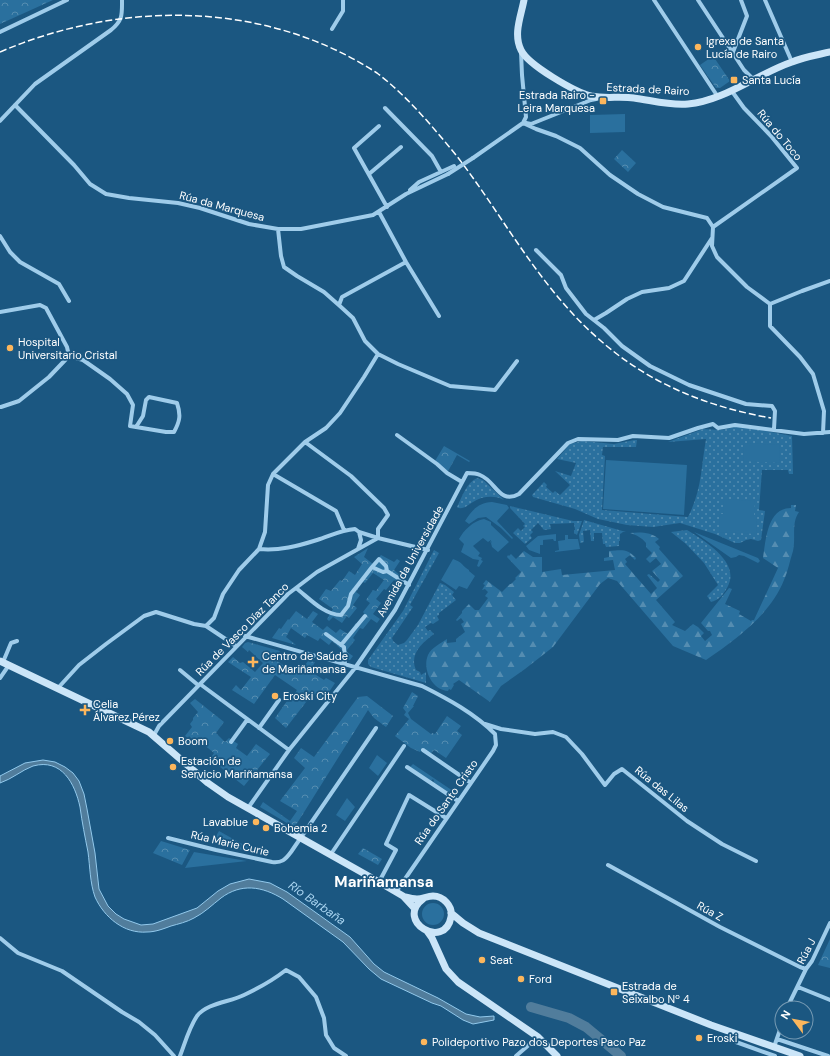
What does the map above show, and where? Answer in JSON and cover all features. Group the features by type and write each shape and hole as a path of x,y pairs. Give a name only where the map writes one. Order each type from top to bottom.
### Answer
{"street":[{"path":"0,32 67,0"},
{"path":"0,121 35,84 119,23 122,13 122,0"},
{"path":"332,29 343,12 343,0"},
{"path":"523,123 526,117 521,51 517,40 517,33 524,0"},
{"path":"654,0 718,97"},
{"path":"698,0 744,70 753,79"},
{"path":"732,52 747,16 741,0"},
{"path":"765,0 792,62"},
{"name":"Estrada de Rairo","path":"521,51 529,60 576,91 591,96 603,98 631,98 688,104 718,97 753,79 792,62 830,52"},
{"name":"Rúa do Toco","path":"713,227 797,168 771,136 744,108 731,90"},
{"path":"523,123 531,124 591,100 603,98"},
{"name":"Rúa da Marquesa","path":"15,105 74,165 90,184 106,194 178,203 200,208 249,224 278,230 301,228 373,215 406,194 419,182 454,166"},
{"path":"385,108 432,156 441,172"},
{"path":"523,123 556,136 580,148 610,176 638,194 663,207 707,218 713,227 712,246 717,257 747,287 770,304"},
{"name":"Rúa da Marquesa","path":"406,194 448,174 523,123"},
{"path":"379,126 354,148 387,207"},
{"path":"369,174 401,147"},
{"path":"379,212 406,262 439,316"},
{"path":"278,230 281,256 284,267 324,292 339,305 353,318 365,341 378,354 450,386 495,390 517,361"},
{"path":"0,236 10,252 20,262 59,284 69,301"},
{"path":"594,320 626,299 642,292 669,288 684,281 712,238"},
{"path":"536,250 561,275 566,288 586,314 604,328 622,346 650,366 688,385 746,404 772,406 775,411 774,429 804,434 830,432"},
{"path":"339,305 342,297 406,262"},
{"path":"770,304 802,290 830,281"},
{"path":"770,304 770,326 800,357 813,374 824,411 823,433"},
{"path":"0,312 40,305 46,308 64,341 69,356"},
{"path":"206,626 214,618 222,594 239,570 259,549 265,532 268,485 273,474 305,442 326,428 340,413 364,378 378,354"},
{"path":"0,407 19,401 49,377 69,356"},
{"path":"69,356 83,360 110,379 127,394 133,405 130,426 136,427 166,432 174,432 178,425 180,412 177,403 148,397 143,416 136,427"},
{"path":"824,411 830,409"},
{"name":"Avenida da Universidade","path":"248,808 289,750 355,668 395,610 428,550 467,473 480,475 488,480 503,496 512,498 519,494 568,444 578,439 618,440 633,436 669,438 690,430 713,424 718,428 735,425 774,429"},
{"path":"397,435 437,464 446,474 462,482"},
{"path":"305,442 351,476 384,508 388,515 378,528 378,538"},
{"path":"273,474 336,511 344,530"},
{"path":"259,549 273,550 295,546 344,530 355,529 359,532 378,538 428,550"},
{"path":"358,550 361,540 359,532"},
{"name":"Rúa de Vasco Díaz Tanco","path":"154,735 159,726 288,594 317,572 378,538"},
{"path":"296,588 327,612 335,615 341,615 348,606 351,594 379,559 386,566 387,571"},
{"path":"372,567 383,572 387,571 409,585"},
{"path":"58,688 79,665 144,616 156,612 194,624 206,626 236,646"},
{"path":"341,645 365,616"},
{"path":"326,634 344,648 345,665"},
{"path":"246,636 422,686 454,703 482,724"},
{"path":"0,678 11,644 17,641"},
{"path":"4,663 154,735 217,790 403,896 415,899 423,899 433,896 440,898 447,903 451,913 474,930"},
{"name":"Rúa de Vasco Díaz Tanco","path":"180,670 199,685"},
{"path":"199,685 289,750"},
{"path":"259,728 278,700"},
{"path":"232,742 247,720"},
{"name":"Rúa do Santo Cristo","path":"396,892 493,751 496,745 494,734 482,724"},
{"name":"Rúa das Lilas","path":"482,724 501,729 534,734 553,732 566,737 582,754 605,785 614,774 622,769 687,821 722,844 756,861"},
{"name":"Rúa Marie Curie","path":"168,838 278,863 286,859 376,728"},
{"path":"331,854 404,746"},
{"path":"423,750 471,783"},
{"path":"407,767 458,801"},
{"path":"379,882 396,850 386,844 409,795 446,818"},
{"name":"Rúa Z","path":"608,865 720,927 806,969"},
{"path":"403,896 415,909"},
{"path":"423,899 415,909 416,921 422,929 427,931 439,931 447,926 455,925 474,930 731,1032 800,1056"},
{"path":"447,926 451,913"},
{"name":"Rúa J","path":"791,1000 830,923"},
{"path":"427,931 446,968 458,982 538,1036 557,1056"},
{"path":"438,950 439,931"},
{"path":"0,938 18,953 62,971 139,1022 174,1056"},
{"path":"180,1056 187,1037 198,1016 206,1008 243,996 271,981 286,970 299,977 316,997 324,1018 326,1036 334,1048 346,1056"},
{"path":"798,986 830,1000"},
{"path":"731,1032 731,1036 736,1042 775,1056"},
{"path":"516,1056 538,1036"},
{"path":"774,1047 777,1040"},
{"path":"780,1040 828,1056"}],"green space":[{"path":"0,0 53,0 0,24"},
{"path":"713,56 730,81 720,88 716,88 700,65"},
{"path":"625,114 625,132 590,133 590,115"},
{"path":"622,150 636,163 628,172 614,159"},
{"path":"740,426 792,436 793,474 789,474 788,470 762,470 759,510 765,511 761,540 758,541 751,539 740,543 735,543 715,534 680,523 653,527 627,525 598,519 575,509 533,497 532,495 544,482 547,485 546,487 553,493 555,491 560,495 570,485 555,471 571,476 576,463 557,459 570,444 582,441 614,444 637,440 636,447 603,447 602,455 605,456 602,510 688,517 699,488 706,439 668,442 703,429 721,430"},
{"path":"744,443 780,445 779,463 743,461"},
{"path":"444,446 470,461 469,462 457,455 447,473 435,461"},
{"path":"606,460 687,465 684,515 603,509"},
{"path":"477,478 483,480 504,500 497,497 484,497 465,507 458,508 457,507 467,487"},
{"path":"724,499 755,501 754,516 757,516 756,534 719,532 720,514 723,514"},
{"path":"492,502 507,505 509,508 497,521 513,538 512,539 501,528 486,517 478,518 469,524 465,521 476,508 483,504"},
{"path":"791,505 796,505 795,511 799,512 794,526 794,546 785,577 778,593 751,625 729,644 706,660 673,646 617,581 608,578 600,584 553,647 501,686 490,702 459,680 453,684 454,685 451,690 442,690 433,683 427,672 426,661 429,652 447,639 447,643 456,642 456,639 465,632 461,624 464,622 461,618 457,621 456,620 462,611 469,604 475,610 479,610 488,598 485,596 488,592 485,589 482,590 485,585 483,584 486,580 502,592 521,572 507,557 508,555 509,556 511,554 516,559 524,551 533,557 542,557 542,572 561,569 562,575 615,570 613,560 604,561 604,558 609,557 609,551 627,551 636,558 635,560 630,555 625,559 627,562 625,564 651,594 657,588 647,575 649,574 658,582 660,580 652,571 661,564 656,558 650,563 646,559 652,553 646,547 646,543 639,537 630,533 649,534 659,539 655,542 660,547 659,549 683,576 656,600 675,622 672,625 685,631 693,624 704,633 701,636 705,641 712,635 710,631 708,631 701,623 729,588 732,589 725,604 740,611 739,614 751,621 754,620 778,568 763,558 769,526 777,513 783,509 791,508"},
{"path":"510,506 573,521 582,521 577,535 574,533 574,523 550,524 551,529 544,530 538,523 531,530 533,532 530,535 532,538 525,544 513,533 518,528 521,531 525,527 523,526 525,524 510,508"},
{"path":"484,519 491,522 491,525 509,542 498,552 492,547 492,541 490,543 491,540 488,542 483,538 473,546 480,553 478,556 482,558 481,560 483,561 479,567 477,566 479,560 473,559 461,552 464,544 459,539 469,526"},
{"path":"584,520 626,532 620,534 619,546 606,547 605,544 603,544 602,533 594,533 594,541 591,541 590,530 583,531 584,542 580,543 579,535"},
{"path":"687,530 712,547 726,562 730,570 730,579 727,588 720,597 714,601 711,602 707,596 718,585 704,563 686,544 671,532"},
{"path":"694,532 758,558 760,561 758,563 739,555 731,558"},
{"path":"556,534 556,541 553,539 543,540 543,545 540,545 540,554 529,550 526,546 538,536"},
{"path":"565,535 568,535 568,539 578,539 580,549 555,552 559,550 558,541 565,540"},
{"path":"368,548 364,557 373,564 381,555 394,562 397,559 400,561 394,570 403,578 400,584 394,580 376,599 381,603 373,614 380,619 377,623 371,619 363,629 360,628 353,638 355,640 347,650 347,652 353,656 350,660 339,659 343,651 332,641 329,645 320,638 318,641 307,635 305,638 291,628 286,637 296,645 272,638 279,628 281,629 296,611 307,619 313,611 318,614 312,622 323,630 327,626 336,633 340,629 348,634 356,623 359,625 366,616 363,612 370,603 366,600 373,590 376,591 384,580 373,573 365,583 363,582 356,592 360,595 353,605 357,608 349,618 347,616 342,623 333,617 329,621 327,619 333,609 319,599 326,589 331,591 340,580 342,581 349,571 355,575 362,564 354,557"},
{"path":"434,550 439,553 410,605 413,607 392,638 398,645 407,640 418,625 440,583 454,592 452,595 456,600 439,613 437,616 439,620 425,627 428,631 430,630 434,634 421,645 415,654 414,664 416,670 420,672 421,675 426,672 426,683 371,667 368,664 368,660 403,611"},
{"path":"453,559 461,563 475,576 467,589 459,586 456,590 441,580"},
{"path":"248,642 280,651 275,659 287,668 290,665 300,672 308,661 315,662 310,671 324,680 326,678 335,683 323,701 313,693 286,728 275,718 287,701 290,701 297,690 275,675 254,704 232,690 236,685 241,690 251,677 228,662 233,657 240,663 243,662 255,672 263,663 249,650 248,652 242,647"},
{"path":"412,692 418,696 414,706 408,713 411,719 431,734 435,734 447,716 461,726 457,731 462,735 446,758 434,750 430,754 423,748 420,752 411,748 395,736 409,719 404,715 406,712 403,708"},
{"path":"367,696 393,716 386,727 374,718 368,710 296,825 304,829 302,832 260,807 263,802 290,821 297,811 280,801 305,768 294,758 301,748 314,757 358,697"},
{"path":"195,699 224,722 216,733 225,742 229,738 238,744 236,748 247,756 256,744 270,754 244,786 210,759 214,753 197,739 195,742 189,736 188,738 185,736 192,727 190,724 198,712 190,703"},
{"path":"226,742 255,764 244,778 215,757"},
{"path":"377,755 387,763 378,776 369,768"},
{"path":"413,764 456,793 454,796 433,782 433,779 431,781 410,767"},
{"path":"347,798 355,807 345,821 336,815"},
{"path":"219,831 260,854 212,843"},
{"path":"161,841 190,850 182,865 153,853"},
{"path":"363,848 382,859 378,865 358,854"},
{"path":"194,852 247,861 185,868"},
{"path":"433,903 441,906 444,914 441,922 433,925 425,922 422,914 425,906"},
{"path":"830,939 830,968 818,965"}],"shaded area":[{"path":"43,760 55,762 65,767 73,773 79,781 84,794 87,809 95,853 99,889 108,906 124,919 141,925 153,924 197,908 218,891 230,884 249,879 270,883 287,892 350,937 374,964 384,972 438,998 466,1014 480,1017 494,1016 494,1020 473,1024 463,1020 441,1006 381,979 369,969 343,942 283,899 267,891 252,888 236,890 221,898 198,916 185,922 150,932 130,930 116,923 104,911 93,892 88,852 78,798 66,775 59,769 52,766 33,766 0,783 0,776 25,763"}],"waterway":[{"name":"Río Barbaña","path":"531,1007 569,1018 586,1027 621,1056"}],"railway":[{"path":"0,52 46,35 94,23 143,17 192,16 240,21 288,32 334,49 377,73 399,91 419,112 438,133 474,179 524,252 559,299 579,321 601,341 639,370 681,392 725,407 771,418"}],"place":[{"name":"Igrexa de Santa Lucía de Rairo","path":"698,47"},
{"name":"Santa Lucía","path":"734,80"},
{"name":"Estrada Rairo - Leira Marquesa","path":"603,101"},
{"name":"Hospital Universitario Cristal","path":"10,348"},
{"name":"Centro de Saúde de Mariñamansa","path":"253,662"},
{"name":"Eroski City","path":"275,696"},
{"name":"Celia Álvarez Pérez","path":"85,710"},
{"name":"Boom","path":"170,741"},
{"name":"Estación de Servicio Mariñamansa","path":"173,767"},
{"name":"Lavablue","path":"256,822"},
{"name":"Bohemia 2","path":"266,828"},
{"name":"Seat","path":"482,960"},
{"name":"Ford","path":"521,979"},
{"name":"Estrada de Seixalbo Nº 4","path":"614,992"},
{"name":"Eroski","path":"699,1038"},
{"name":"Polideportivo Pazo dos Deportes Paco Paz","path":"424,1042"}],"district":[{"name":"Mariñamansa","path":"384,882"}]}
